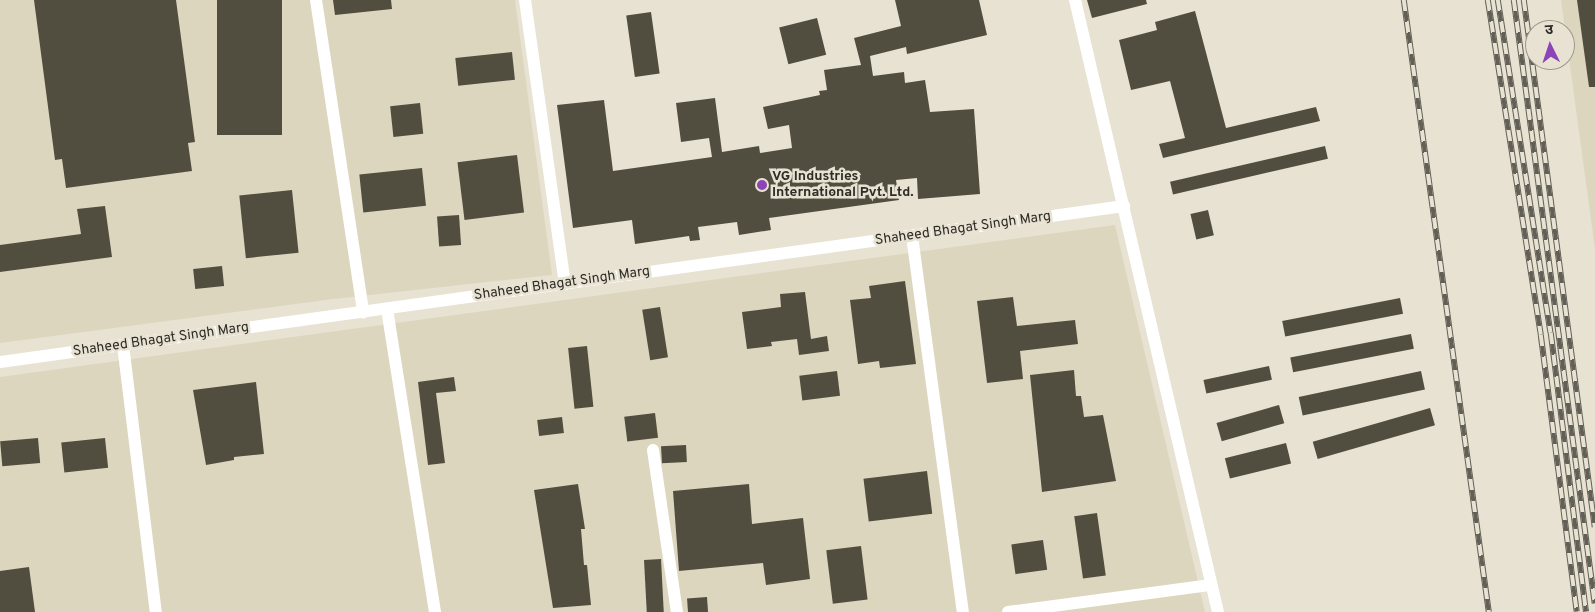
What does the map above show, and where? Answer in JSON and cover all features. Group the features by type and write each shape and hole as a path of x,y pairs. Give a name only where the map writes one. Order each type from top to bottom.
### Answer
{"street":[{"path":"316,0 363,312"},
{"path":"525,0 565,284"},
{"path":"1075,0 1218,612"},
{"name":"Shaheed Bhagat Singh Marg","path":"0,362 1124,206"},
{"path":"912,236 963,612"},
{"path":"387,309 435,612"},
{"path":"123,345 156,612"},
{"path":"653,450 677,612"},
{"path":"1008,612 1211,585"}],"shaded area":[{"path":"0,0 515,0 552,275 333,299 0,343"},
{"path":"1561,0 1595,0 1595,249 1571,70 1575,70 1575,20 1564,20"},
{"path":"1115,225 1205,612 0,612 0,377"}],"building":[{"path":"34,0 176,0 195,142 188,143 192,171 66,188 62,159 55,160"},
{"path":"217,0 282,0 282,135 217,135"},
{"path":"333,0 391,0 392,9 335,15"},
{"path":"895,0 979,0 987,35 907,54 906,47 870,56 873,76 904,72 905,83 925,80 930,112 974,109 980,194 918,199 917,178 896,180 899,200 769,218 771,230 739,235 737,222 698,227 700,240 690,241 689,236 635,244 632,220 573,228 557,105 604,100 613,171 712,157 709,138 681,142 676,103 715,98 722,152 759,146 760,153 792,148 789,125 768,129 763,107 820,95 819,91 827,90 824,70 861,65 854,38 901,26"},
{"path":"1087,0 1146,0 1147,4 1092,18"},
{"path":"1577,0 1595,0 1595,87 1589,87"},
{"path":"1195,11 1226,128 1316,107 1320,121 1163,158 1159,144 1185,138 1170,81 1131,90 1119,40 1157,30 1155,22"},
{"path":"651,12 660,73 635,77 626,15"},
{"path":"817,18 826,55 788,64 779,27"},
{"path":"512,52 515,80 458,86 455,58"},
{"path":"420,103 423,134 393,137 390,106"},
{"path":"1325,146 1328,159 1173,194 1170,182"},
{"path":"517,155 524,213 465,220 457,162"},
{"path":"422,168 426,206 363,212 359,175"},
{"path":"292,190 299,253 246,258 239,196"},
{"path":"105,206 112,257 0,272 0,245 81,234 77,209"},
{"path":"1208,210 1214,235 1196,239 1190,214"},
{"path":"459,215 461,245 439,246 437,217"},
{"path":"222,266 224,286 195,289 193,269"},
{"path":"905,281 916,364 880,368 879,361 858,364 850,300 871,298 869,286"},
{"path":"805,292 811,339 827,336 829,351 799,355 797,339 771,342 772,346 747,349 742,312 781,307 780,294"},
{"path":"1013,297 1017,326 1075,320 1078,344 1020,351 1023,379 987,383 977,301"},
{"path":"1400,298 1403,314 1285,337 1282,321"},
{"path":"660,307 668,357 650,360 642,310"},
{"path":"1411,334 1414,349 1293,372 1290,357"},
{"path":"587,346 593,407 574,409 568,348"},
{"path":"1269,366 1272,380 1206,394 1203,380"},
{"path":"1074,370 1076,396 1081,396 1084,417 1103,415 1116,481 1042,492 1030,375"},
{"path":"837,371 840,396 802,400 799,376"},
{"path":"1421,371 1425,390 1303,416 1299,397"},
{"path":"454,377 456,391 436,393 445,463 428,465 418,382"},
{"path":"256,382 264,454 234,457 234,460 206,465 193,390"},
{"path":"1279,405 1284,423 1222,441 1217,423"},
{"path":"1430,408 1435,425 1318,459 1313,442"},
{"path":"655,413 658,438 627,442 624,417"},
{"path":"562,417 564,433 539,436 537,420"},
{"path":"38,438 40,463 2,466 0,441"},
{"path":"105,438 108,468 64,472 61,443"},
{"path":"1286,443 1291,463 1230,479 1225,458"},
{"path":"686,445 687,462 662,463 661,446"},
{"path":"927,471 932,514 869,521 863,479"},
{"path":"578,484 585,529 581,529 584,565 587,565 591,605 553,608 534,490"},
{"path":"749,484 752,524 803,518 810,579 766,585 763,563 679,571 673,491"},
{"path":"1097,513 1106,575 1083,579 1074,516"},
{"path":"1043,540 1047,570 1015,574 1011,544"},
{"path":"861,546 868,600 833,604 826,550"},
{"path":"661,559 664,612 647,612 644,560"},
{"path":"29,567 35,612 0,612 0,571"},
{"path":"707,597 708,612 688,612 687,598"}],"railway":[{"path":"1404,0 1489,612"},
{"path":"1488,0 1541,335 1577,612"},
{"path":"1498,0 1551,333 1586,612"},
{"path":"1514,0 1595,604"},
{"path":"1524,0 1595,527"}],"place":[{"name":"VG Industries International Pvt. Ltd.","path":"762,185"}]}
